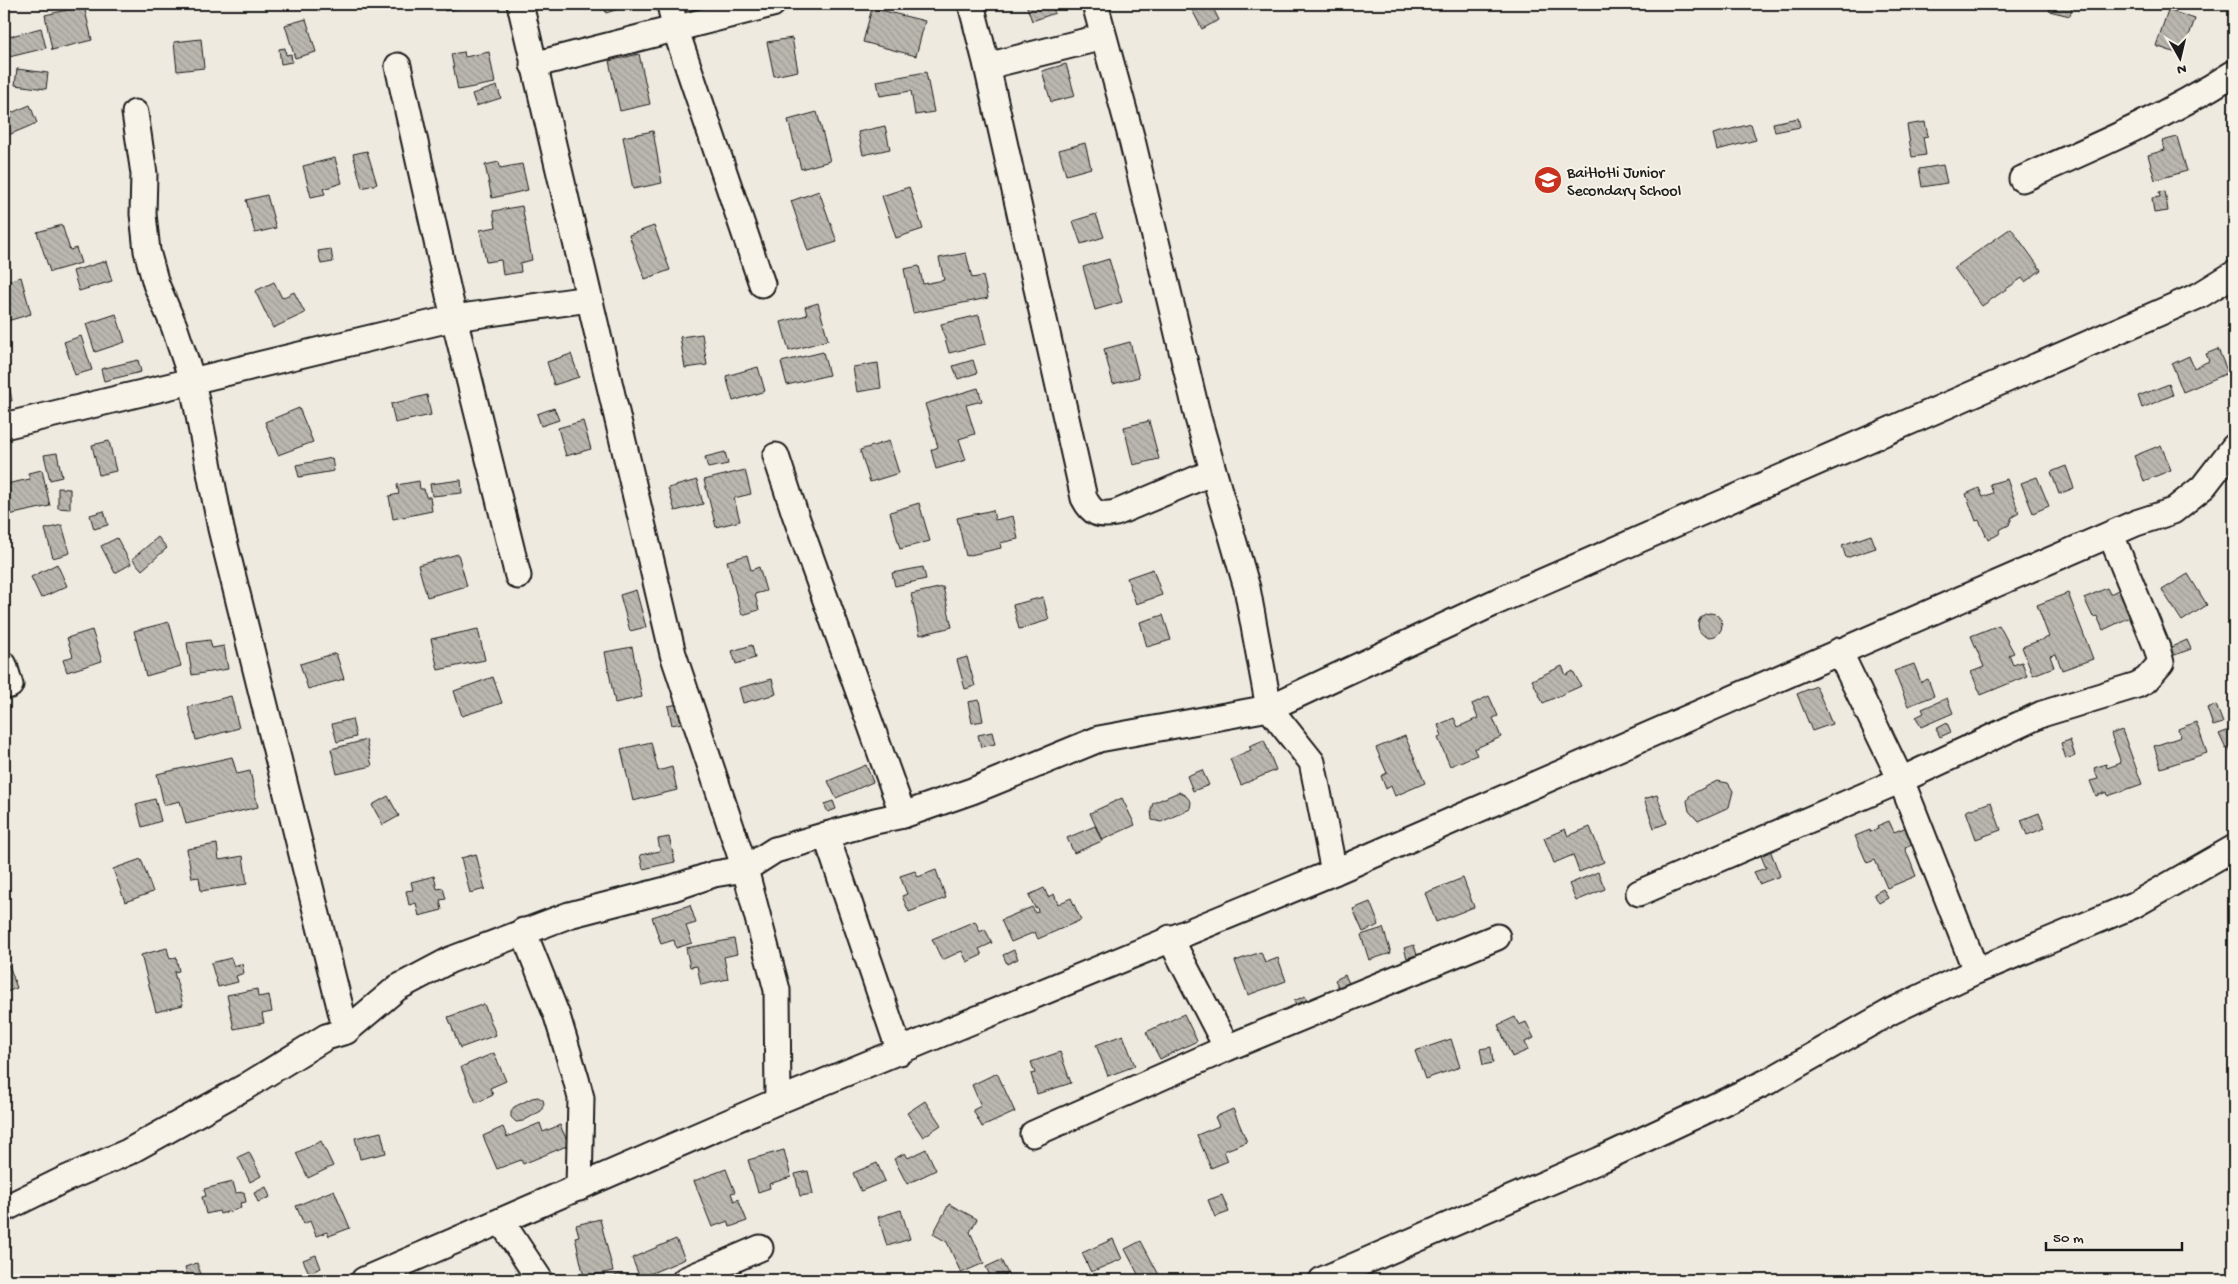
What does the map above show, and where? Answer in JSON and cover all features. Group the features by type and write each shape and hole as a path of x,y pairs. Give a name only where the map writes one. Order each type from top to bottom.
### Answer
{"street":[{"path":"520,4 673,654 745,869 777,990 778,1101"},
{"path":"670,4 675,28 762,284"},
{"path":"533,65 772,4"},
{"path":"971,4 987,66 1084,498 1090,509 1103,515 1116,513 1213,472"},
{"path":"1095,4 1132,140 1198,418 1247,588 1269,708 1312,762 1334,872"},
{"path":"987,66 1104,37"},
{"path":"398,66 454,318 518,576"},
{"path":"2022,178 2126,134 2202,94 2234,73"},
{"path":"135,113 144,174 143,214 147,251 156,284 174,326 192,380 222,529 346,1031"},
{"path":"4,1209 63,1180 128,1152 245,1087 326,1037 346,1031 398,988 450,960 569,915 673,888 714,874 745,869 775,850 903,815 972,791 1099,739 1269,708 1498,601 2200,295 2234,274"},
{"path":"4,426 454,318 589,299"},
{"path":"364,1280 778,1101 1334,872 2136,523 2172,511 2203,487 2234,447"},
{"path":"776,456 903,815"},
{"path":"1640,893 1901,780 2042,714 2137,685 2153,674 2161,663 2157,648 2111,535"},
{"path":"1839,651 1901,780 1976,971"},
{"path":"826,835 900,1052"},
{"path":"1322,1280 1600,1160 1769,1081 1892,1011 1976,971 2134,905 2234,848"},
{"path":"523,932 557,1016 576,1079 580,1098 579,1188"},
{"path":"1033,1134 1226,1048 1497,936"},
{"path":"1170,938 1226,1048"},
{"path":"501,1221 540,1280"},
{"path":"684,1280 760,1248"}],"building":[{"path":"444,4 469,4 469,6 445,11"},
{"path":"603,4 633,4 606,13"},
{"path":"1026,4 1051,4 1055,13 1032,21"},
{"path":"1189,4 1211,4 1219,20 1202,29"},
{"path":"2051,4 2073,4 2070,16 2049,11"},
{"path":"84,6 92,40 52,50 45,15"},
{"path":"872,8 925,21 916,56 863,42"},
{"path":"2168,10 2195,19 2182,55 2156,46"},
{"path":"306,19 316,52 295,58 285,25"},
{"path":"41,28 46,48 5,58 4,38"},
{"path":"792,38 798,71 774,76 767,42"},
{"path":"201,39 204,68 177,71 174,42"},
{"path":"285,48 286,55 291,54 292,62 281,64 279,49"},
{"path":"464,52 465,57 489,52 495,83 458,90 451,54"},
{"path":"639,54 650,104 620,111 609,61"},
{"path":"1066,64 1075,96 1051,102 1042,71"},
{"path":"17,69 48,73 46,89 15,85"},
{"path":"926,72 934,112 915,115 911,91 880,96 877,81"},
{"path":"497,86 501,98 476,106 472,94"},
{"path":"30,105 37,123 6,136 4,116"},
{"path":"817,112 830,161 801,169 788,120"},
{"path":"1798,118 1800,127 1775,132 1773,123"},
{"path":"1925,122 1928,136 1923,137 1926,155 1912,157 1907,125"},
{"path":"1751,124 1756,140 1717,150 1713,134"},
{"path":"885,126 890,149 863,155 858,132"},
{"path":"653,131 662,183 633,189 623,137"},
{"path":"2177,137 2187,171 2155,180 2148,155 2165,150 2162,141"},
{"path":"1085,143 1091,168 1066,175 1059,150"},
{"path":"367,151 377,184 362,188 353,154"},
{"path":"335,158 342,183 323,189 325,194 311,197 303,166"},
{"path":"499,162 500,168 522,164 528,190 492,198 485,165"},
{"path":"1943,165 1947,183 1922,187 1919,169"},
{"path":"909,187 923,229 896,238 882,196"},
{"path":"819,191 837,242 808,251 791,201"},
{"path":"2165,191 2168,211 2154,213 2152,198 2160,197 2159,192"},
{"path":"267,195 276,228 255,233 246,200"},
{"path":"4,197 9,209 4,211"},
{"path":"522,206 532,260 520,263 521,272 503,275 501,260 486,262 480,230 496,227 493,211"},
{"path":"1096,214 1104,237 1081,244 1073,221"},
{"path":"62,225 70,250 76,248 81,263 50,272 37,232"},
{"path":"654,226 670,270 645,279 629,235"},
{"path":"2011,228 2041,270 2025,282 2022,278 1982,306 1954,268"},
{"path":"331,249 333,262 321,264 318,251"},
{"path":"966,253 972,278 983,276 988,298 913,313 904,269 919,266 923,284 944,280 939,258"},
{"path":"1109,259 1122,302 1095,310 1083,267"},
{"path":"106,261 112,281 79,291 73,271"},
{"path":"21,277 31,314 4,322 4,282"},
{"path":"274,282 282,298 294,292 305,313 273,328 255,291"},
{"path":"818,303 828,340 789,351 781,322 807,315 805,307"},
{"path":"116,314 125,342 95,352 86,324"},
{"path":"979,315 986,344 949,353 941,324"},
{"path":"702,334 707,365 685,368 680,337"},
{"path":"81,336 92,370 75,375 64,342"},
{"path":"1130,342 1139,377 1113,384 1104,349"},
{"path":"2218,349 2228,373 2183,392 2172,364 2189,356 2194,368 2209,361 2206,354"},
{"path":"823,352 829,375 787,385 781,362"},
{"path":"571,354 579,377 554,385 547,362"},
{"path":"138,360 141,372 104,381 101,369"},
{"path":"973,360 977,373 958,379 953,366"},
{"path":"878,363 881,388 857,392 853,367"},
{"path":"758,367 765,391 733,401 726,376"},
{"path":"7,371 12,401 4,402 4,372"},
{"path":"2169,384 2173,395 2142,408 2138,396"},
{"path":"978,388 982,401 966,405 975,434 959,439 966,460 936,469 931,450 938,447 925,404"},
{"path":"427,395 431,415 395,423 391,404"},
{"path":"299,408 313,442 278,455 265,422"},
{"path":"554,408 559,420 541,426 537,414"},
{"path":"583,421 591,449 566,456 558,428"},
{"path":"1149,421 1159,459 1133,465 1124,427"},
{"path":"109,441 116,471 99,475 92,445"},
{"path":"889,441 899,473 870,482 860,450"},
{"path":"2161,445 2171,470 2144,481 2134,456"},
{"path":"725,452 728,464 708,468 705,457"},
{"path":"57,453 62,477 50,480 44,455"},
{"path":"332,458 334,471 299,477 296,465"},
{"path":"2066,466 2074,488 2059,494 2051,472"},
{"path":"42,470 50,506 4,516 4,480 6,484 30,479 28,473"},
{"path":"745,470 751,494 734,498 740,521 716,527 704,480"},
{"path":"2037,477 2049,506 2033,513 2021,483"},
{"path":"2007,479 2019,513 2012,517 2009,525 2001,529 1999,534 1988,540 1979,520 1976,521 1966,494 1979,488 1983,497 1993,493 1990,484"},
{"path":"461,480 462,493 432,496 430,484"},
{"path":"697,480 703,504 675,511 668,488"},
{"path":"419,481 420,489 424,489 426,497 430,497 432,511 393,519 389,496 399,494 397,485"},
{"path":"58,488 70,489 70,509 58,508"},
{"path":"919,503 930,541 900,549 890,512"},
{"path":"993,510 995,520 1013,516 1018,539 1000,543 1001,548 966,556 957,518"},
{"path":"104,511 108,525 94,529 90,515"},
{"path":"62,525 70,553 53,558 45,529"},
{"path":"1871,535 1876,548 1846,558 1842,545"},
{"path":"158,537 167,548 142,570 132,559"},
{"path":"117,538 131,564 115,573 101,546"},
{"path":"458,554 467,586 427,597 418,565"},
{"path":"747,555 751,570 759,567 766,591 755,594 759,610 742,615 727,561"},
{"path":"57,564 67,586 41,598 31,577"},
{"path":"923,567 926,579 895,586 892,573"},
{"path":"1153,569 1162,595 1136,604 1127,578"},
{"path":"2188,574 2207,605 2182,621 2162,590"},
{"path":"2126,586 2139,613 2103,630 2097,616 2093,617 2084,598 2107,588 2110,594"},
{"path":"943,587 952,627 920,635 911,594"},
{"path":"636,590 646,627 630,631 620,595"},
{"path":"2068,593 2093,659 2062,670 2056,654 2050,656 2054,667 2033,675 2022,647 2049,637 2037,605"},
{"path":"1043,597 1049,620 1019,629 1013,605"},
{"path":"1710,613 1719,616 1722,625 1719,634 1710,637 1701,634 1698,625 1701,616"},
{"path":"1163,615 1171,640 1147,647 1140,622"},
{"path":"169,622 181,666 146,676 134,631"},
{"path":"1999,625 2014,653 2009,655 2013,665 2022,662 2027,676 1981,695 1971,672 1984,667 1971,636"},
{"path":"478,629 485,660 438,670 431,639"},
{"path":"92,630 102,661 67,672 63,660 73,656 67,638"},
{"path":"210,640 212,648 224,646 228,669 192,675 187,643"},
{"path":"2187,640 2191,649 2172,656 2169,648"},
{"path":"752,645 755,658 736,664 732,651"},
{"path":"632,647 642,697 615,703 605,652"},
{"path":"336,653 344,679 308,689 300,664"},
{"path":"967,657 975,686 965,689 957,660"},
{"path":"1914,664 1921,682 1928,679 1934,696 1908,706 1894,671"},
{"path":"1562,666 1566,675 1573,671 1581,686 1543,703 1532,680"},
{"path":"493,677 502,703 462,716 454,691"},
{"path":"772,679 776,694 743,703 739,688"},
{"path":"1816,686 1832,724 1812,731 1797,694"},
{"path":"231,696 239,728 196,740 188,707"},
{"path":"1489,696 1498,716 1493,718 1501,737 1474,749 1477,755 1450,766 1438,738 1442,736 1438,725 1454,718 1458,727 1478,718 1472,704"},
{"path":"1947,698 1953,713 1921,727 1916,717 1924,713 1922,709"},
{"path":"979,700 983,721 972,723 968,702"},
{"path":"678,704 682,723 672,725 668,706"},
{"path":"2216,705 2223,723 2213,726 2207,708"},
{"path":"352,719 356,737 337,742 332,724"},
{"path":"2196,722 2207,753 2161,768 2154,746 2181,737 2178,729"},
{"path":"1947,723 1951,732 1940,737 1936,729"},
{"path":"2234,728 2234,753 2232,754 2229,748 2226,749 2219,734"},
{"path":"2122,730 2142,784 2108,796 2107,792 2096,796 2090,781 2098,779 2094,768 2106,764 2107,768 2121,763 2111,734"},
{"path":"992,732 995,744 981,747 978,735"},
{"path":"1405,736 1425,783 1395,796 1391,786 1386,789 1381,776 1387,773 1376,748"},
{"path":"366,740 372,766 337,774 331,749"},
{"path":"1264,740 1276,770 1241,785 1230,759 1251,750 1249,746"},
{"path":"2070,740 2075,756 2066,759 2061,743"},
{"path":"651,742 658,771 672,767 677,790 633,801 621,749"},
{"path":"232,757 237,774 250,771 258,807 186,824 180,801 164,805 157,774"},
{"path":"866,765 873,782 836,798 828,781"},
{"path":"1202,770 1209,785 1193,791 1187,776"},
{"path":"1717,781 1728,783 1733,791 1729,807 1698,821 1689,811 1687,801 1690,795"},
{"path":"1179,792 1191,802 1190,809 1161,822 1152,820 1151,810 1153,803"},
{"path":"1657,795 1667,823 1654,828 1644,799"},
{"path":"388,796 399,816 383,825 372,805"},
{"path":"1122,798 1135,825 1102,840 1090,813"},
{"path":"155,799 161,821 142,827 136,804"},
{"path":"833,801 836,809 828,812 824,804"},
{"path":"1991,802 2001,830 1976,839 1966,811"},
{"path":"2039,813 2045,828 2027,835 2021,820"},
{"path":"1889,821 1894,832 1907,827 1914,844 1905,848 1916,876 1887,888 1875,860 1867,863 1855,836 1878,829 1877,826"},
{"path":"1095,826 1102,841 1074,853 1067,838"},
{"path":"1590,827 1604,862 1579,872 1573,855 1554,863 1544,838 1565,829 1568,836"},
{"path":"669,837 675,862 643,869 640,855 660,851 658,839"},
{"path":"217,844 219,860 243,856 247,884 201,891 199,877 192,878 187,849"},
{"path":"1769,847 1780,876 1759,884 1754,872 1766,868 1759,851"},
{"path":"476,854 485,889 470,893 461,858"},
{"path":"141,859 153,892 125,902 113,869"},
{"path":"936,870 946,898 909,912 902,896 907,894 900,876 915,871 918,877"},
{"path":"1598,872 1605,889 1576,901 1569,884"},
{"path":"434,876 437,889 443,888 446,899 440,900 442,910 419,916 416,903 409,905 406,891 413,890 411,882"},
{"path":"1463,878 1474,907 1436,922 1425,893"},
{"path":"1044,888 1048,897 1054,894 1058,904 1071,898 1081,920 1038,939 1035,932 1011,942 1001,920 1032,907 1035,913 1038,912 1029,895"},
{"path":"1883,889 1888,898 1879,903 1874,894"},
{"path":"1370,902 1379,925 1363,932 1353,909"},
{"path":"690,905 696,923 686,926 692,943 676,948 674,940 661,944 652,917"},
{"path":"975,921 980,932 985,929 992,943 979,949 982,955 967,962 962,951 942,960 932,939"},
{"path":"1383,928 1391,953 1369,960 1361,935"},
{"path":"734,939 737,954 724,957 728,979 701,985 697,966 690,967 686,948"},
{"path":"1414,945 1417,955 1407,958 1404,948"},
{"path":"167,948 170,959 176,957 179,971 174,972 183,1005 156,1012 141,955"},
{"path":"1014,950 1018,959 1007,964 1003,955"},
{"path":"1261,952 1265,963 1278,958 1286,981 1248,995 1235,961"},
{"path":"231,958 234,967 242,964 244,973 236,976 238,982 218,987 211,963"},
{"path":"9,965 17,988 4,993 4,967"},
{"path":"1345,975 1350,985 1340,990 1335,980"},
{"path":"257,989 258,997 269,995 272,1012 262,1014 264,1023 234,1029 227,995"},
{"path":"1305,996 1310,1006 1299,1011 1294,1001"},
{"path":"484,1004 496,1035 460,1048 448,1017"},
{"path":"1184,1014 1197,1041 1160,1059 1146,1032"},
{"path":"1515,1017 1519,1025 1526,1022 1534,1038 1525,1042 1528,1050 1512,1057 1498,1025"},
{"path":"1123,1035 1135,1066 1108,1076 1096,1045"},
{"path":"1451,1039 1460,1067 1425,1079 1415,1051"},
{"path":"1491,1047 1493,1063 1483,1065 1480,1049"},
{"path":"1060,1052 1071,1083 1037,1094 1031,1074 1035,1073 1031,1062"},
{"path":"494,1053 506,1081 490,1088 493,1095 476,1103 461,1067"},
{"path":"997,1073 1015,1112 982,1127 973,1110 981,1106 972,1085"},
{"path":"538,1097 543,1100 544,1104 541,1111 523,1121 516,1122 511,1117 511,1111 514,1107"},
{"path":"925,1101 941,1125 923,1137 907,1113"},
{"path":"1233,1109 1247,1142 1224,1151 1228,1161 1211,1168 1197,1135 1219,1126 1215,1117"},
{"path":"540,1123 543,1132 560,1125 569,1145 523,1164 521,1160 497,1169 483,1136 503,1127 507,1137"},
{"path":"381,1132 386,1153 360,1159 355,1138"},
{"path":"321,1141 333,1166 308,1178 296,1153"},
{"path":"926,1149 936,1170 907,1184 894,1159 905,1153 908,1158"},
{"path":"784,1150 791,1177 769,1184 770,1188 758,1192 748,1160"},
{"path":"249,1152 261,1176 250,1182 238,1157"},
{"path":"877,1163 885,1181 861,1191 853,1173"},
{"path":"726,1169 735,1192 731,1193 734,1201 738,1199 747,1221 730,1227 728,1221 712,1227 694,1181"},
{"path":"808,1171 813,1194 800,1196 795,1174"},
{"path":"233,1182 236,1193 244,1192 246,1202 240,1203 241,1208 220,1214 219,1211 206,1214 202,1197 206,1196 204,1189"},
{"path":"266,1187 270,1197 258,1202 254,1193"},
{"path":"334,1190 350,1228 329,1236 327,1232 316,1236 310,1221 304,1224 296,1206"},
{"path":"1222,1195 1229,1212 1215,1217 1208,1200"},
{"path":"949,1204 977,1219 970,1232 984,1263 961,1273 947,1242 933,1234"},
{"path":"901,1210 910,1239 887,1246 878,1217"},
{"path":"600,1219 613,1271 584,1277 575,1237 579,1236 576,1225"},
{"path":"676,1239 685,1259 640,1278 632,1258"},
{"path":"1113,1239 1122,1259 1091,1272 1082,1253"},
{"path":"1141,1241 1160,1277 1155,1280 1141,1280 1125,1249"},
{"path":"316,1255 321,1268 309,1273 303,1260"},
{"path":"1001,1260 1008,1274 992,1280 986,1267"},
{"path":"197,1263 203,1280 189,1280 185,1267"},
{"path":"620,1274 623,1280 606,1280"}],"place":[{"name":"Baitlotli Junior Secondary School","path":"1548,180"}]}
